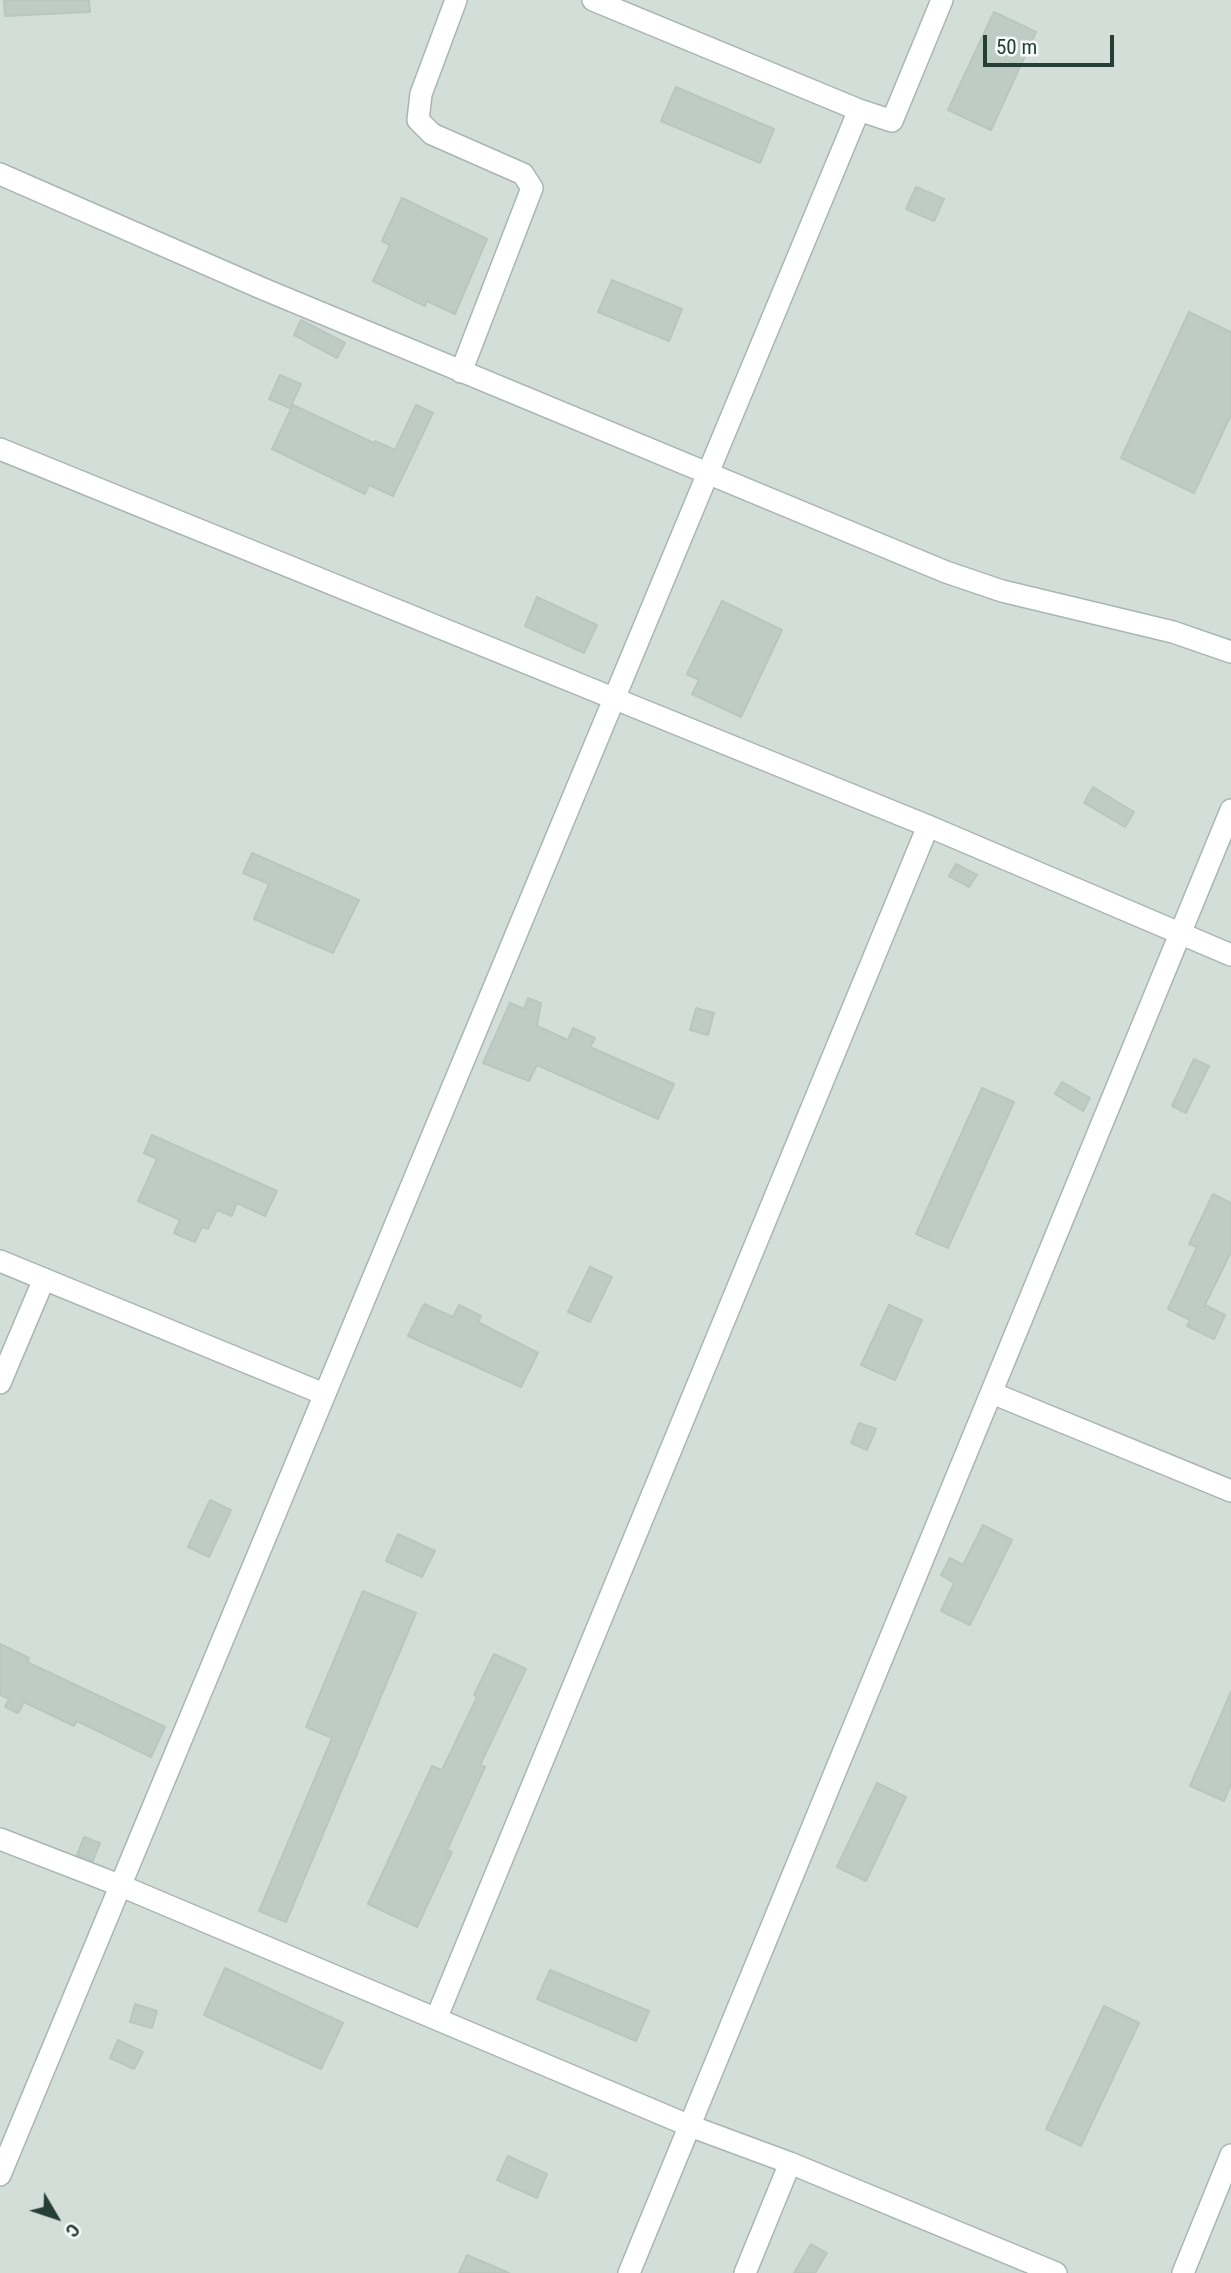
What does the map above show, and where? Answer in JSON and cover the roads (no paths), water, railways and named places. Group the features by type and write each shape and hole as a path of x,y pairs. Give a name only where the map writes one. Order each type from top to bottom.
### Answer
{"lane":[{"path":"456,0 421,94 418,120 432,134 523,174 532,188 461,372"},
{"path":"593,0 859,110 892,121 942,0"},
{"path":"0,2175 859,110"},
{"path":"0,174 461,372 968,579 1002,591 1173,632 1231,652"},
{"path":"0,449 928,826 1231,956"},
{"path":"629,2273 1231,810"},
{"path":"436,2019 928,826"},
{"path":"0,1261 324,1394"},
{"path":"0,1383 44,1279"},
{"path":"992,1393 1231,1491"},
{"path":"0,1839 119,1885 690,2126 790,2163 1056,2273"},
{"path":"1183,2273 1231,2155"},
{"path":"745,2273 790,2163"}]}
